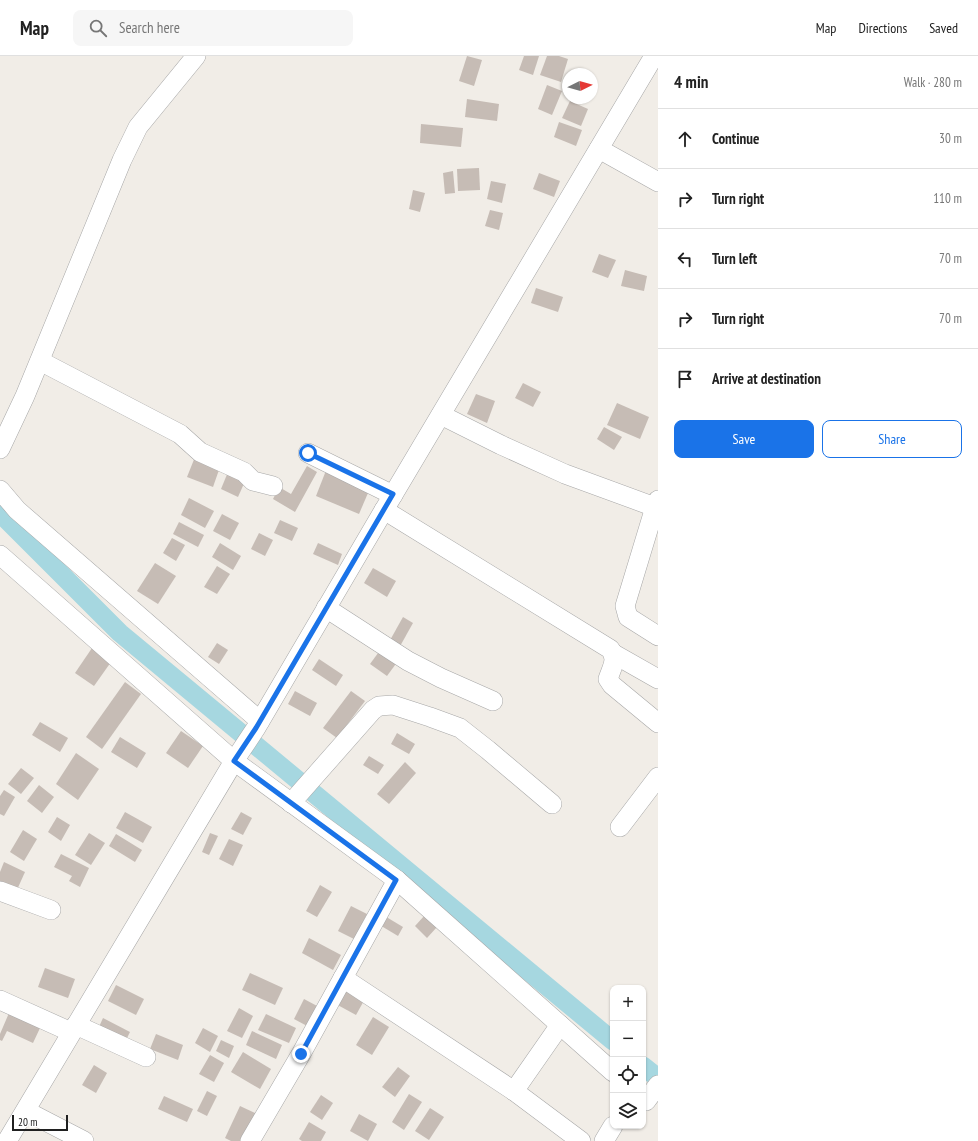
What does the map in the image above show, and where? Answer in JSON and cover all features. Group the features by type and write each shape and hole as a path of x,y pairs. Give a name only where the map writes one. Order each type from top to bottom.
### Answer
{"street":[{"path":"0,449 40,361 122,160 138,127 196,56"},
{"path":"7,1141 237,756 258,725 654,56"},
{"path":"599,149 658,182"},
{"path":"40,361 180,434 200,452 244,472 253,481 273,486"},
{"path":"441,414 501,445 565,474 656,503 625,606 628,617 658,636"},
{"path":"308,453 389,502 610,648 614,654 615,660 608,679 612,685 658,723"},
{"path":"0,490 17,510 258,725"},
{"path":"0,555 237,756 396,880 610,1069"},
{"path":"326,608 408,661 441,678 493,701"},
{"path":"614,654 658,679"},
{"path":"294,799 373,710 379,706 393,706 460,728 552,804"},
{"path":"620,826 658,777"},
{"path":"250,1141 301,1054 396,880"},
{"path":"0,891 51,910"},
{"path":"343,978 514,1091 581,1141"},
{"path":"0,1000 146,1057"},
{"path":"514,1091 560,1025"},
{"path":"26,1111 84,1141"},
{"path":"604,1141 611,1129"}],"building":[{"path":"467,56 482,60 474,86 459,81"},
{"path":"524,56 539,56 533,75 519,70"},
{"path":"547,56 559,56 568,59 565,68 562,68 561,82 540,75"},
{"path":"547,85 562,91 552,115 538,109"},
{"path":"467,99 499,104 497,121 465,117"},
{"path":"569,104 577,104 588,109 581,126 562,118"},
{"path":"559,122 582,130 576,146 554,137"},
{"path":"421,124 463,128 461,147 420,143"},
{"path":"479,168 480,190 458,191 457,169"},
{"path":"453,171 455,193 445,194 443,173"},
{"path":"539,173 560,181 554,197 533,189"},
{"path":"491,181 506,184 502,203 487,199"},
{"path":"413,190 425,193 420,212 409,209"},
{"path":"490,210 503,213 499,230 485,226"},
{"path":"599,254 616,260 608,278 592,272"},
{"path":"625,270 647,276 644,291 621,286"},
{"path":"536,288 563,297 558,312 531,303"},
{"path":"523,383 541,392 533,407 515,398"},
{"path":"476,394 495,401 487,423 467,414"},
{"path":"617,403 649,417 640,439 607,425"},
{"path":"604,427 622,437 614,450 597,439"},
{"path":"195,457 220,467 213,487 187,477"},
{"path":"307,466 317,472 295,512 273,499 279,487 291,494"},
{"path":"327,468 371,486 359,514 316,496"},
{"path":"228,472 246,479 238,497 221,489"},
{"path":"189,498 214,511 205,528 181,515"},
{"path":"222,514 239,523 230,540 213,531"},
{"path":"280,520 298,528 292,541 274,533"},
{"path":"179,522 204,535 198,547 173,534"},
{"path":"259,533 273,540 265,556 251,549"},
{"path":"172,538 185,545 176,561 163,553"},
{"path":"220,543 241,556 233,570 212,557"},
{"path":"318,543 342,554 338,565 313,554"},
{"path":"155,563 176,576 158,604 137,591"},
{"path":"217,566 230,574 217,594 204,587"},
{"path":"373,568 396,581 387,597 364,583"},
{"path":"403,617 413,623 399,648 389,642"},
{"path":"217,643 228,650 219,664 208,657"},
{"path":"92,648 111,662 94,686 75,673"},
{"path":"381,649 398,661 387,676 370,664"},
{"path":"319,659 343,675 336,686 312,670"},
{"path":"125,682 141,694 102,749 86,737"},
{"path":"295,691 317,703 310,716 288,704"},
{"path":"351,691 365,701 337,738 323,728"},
{"path":"40,722 68,738 60,752 32,735"},
{"path":"181,731 203,746 188,768 166,753"},
{"path":"397,733 415,744 409,754 391,744"},
{"path":"120,737 146,753 137,768 111,752"},
{"path":"76,753 99,769 78,800 56,784"},
{"path":"369,756 384,765 378,774 363,765"},
{"path":"405,762 416,773 389,804 377,794"},
{"path":"21,768 34,778 21,794 8,784"},
{"path":"39,785 54,797 42,813 27,801"},
{"path":"4,790 15,797 4,816 0,814 0,796"},
{"path":"125,812 152,827 143,843 116,828"},
{"path":"241,812 252,818 243,835 231,829"},
{"path":"57,817 70,825 61,841 48,832"},
{"path":"23,830 37,839 24,861 10,852"},
{"path":"89,833 105,843 91,865 75,855"},
{"path":"210,833 218,836 209,855 202,852"},
{"path":"116,834 142,850 135,862 109,846"},
{"path":"229,839 243,845 233,866 219,859"},
{"path":"61,854 89,868 80,887 69,881 72,876 54,867"},
{"path":"4,862 25,872 16,892 0,885 0,872"},
{"path":"320,885 332,892 317,917 306,911"},
{"path":"351,906 367,914 354,939 338,931"},
{"path":"383,915 403,927 398,936 378,924"},
{"path":"425,915 437,927 427,938 415,926"},
{"path":"309,938 341,955 333,970 302,953"},
{"path":"45,968 75,979 68,998 38,987"},
{"path":"250,973 283,988 275,1005 242,990"},
{"path":"116,985 144,999 136,1015 108,1001"},
{"path":"344,985 366,997 356,1015 334,1003"},
{"path":"304,999 319,1007 309,1027 294,1019"},
{"path":"239,1008 253,1016 242,1038 227,1031"},
{"path":"9,1013 40,1028 33,1043 7,1031 2,1041 0,1040 0,1034"},
{"path":"266,1014 296,1028 289,1043 258,1030"},
{"path":"373,1017 389,1027 372,1055 356,1045"},
{"path":"103,1018 130,1032 125,1042 98,1029"},
{"path":"203,1028 218,1036 210,1052 195,1043"},
{"path":"252,1031 282,1045 276,1059 246,1045"},
{"path":"156,1034 183,1045 178,1060 150,1049"},
{"path":"221,1040 234,1046 229,1058 216,1051"},
{"path":"243,1052 271,1069 260,1089 231,1072"},
{"path":"210,1055 224,1063 214,1082 199,1074"},
{"path":"94,1065 107,1073 96,1093 82,1085"},
{"path":"398,1067 410,1076 395,1097 382,1087"},
{"path":"207,1091 217,1096 207,1116 197,1111"},
{"path":"409,1094 422,1102 404,1130 392,1122"},
{"path":"321,1095 333,1103 322,1120 310,1112"},
{"path":"164,1096 193,1109 187,1122 158,1109"},
{"path":"240,1106 257,1114 244,1141 231,1141 225,1138"},
{"path":"430,1108 444,1117 429,1140 415,1131"},
{"path":"359,1114 377,1124 368,1141 350,1131"},
{"path":"309,1122 326,1132 321,1141 302,1141 299,1139"}],"waterway":[{"path":"0,513 120,633 610,1039"},
{"path":"646,1068 658,1078"}],"route":[{"path":"301,1054 396,880 234,761 256,728 393,494 308,453"}]}
